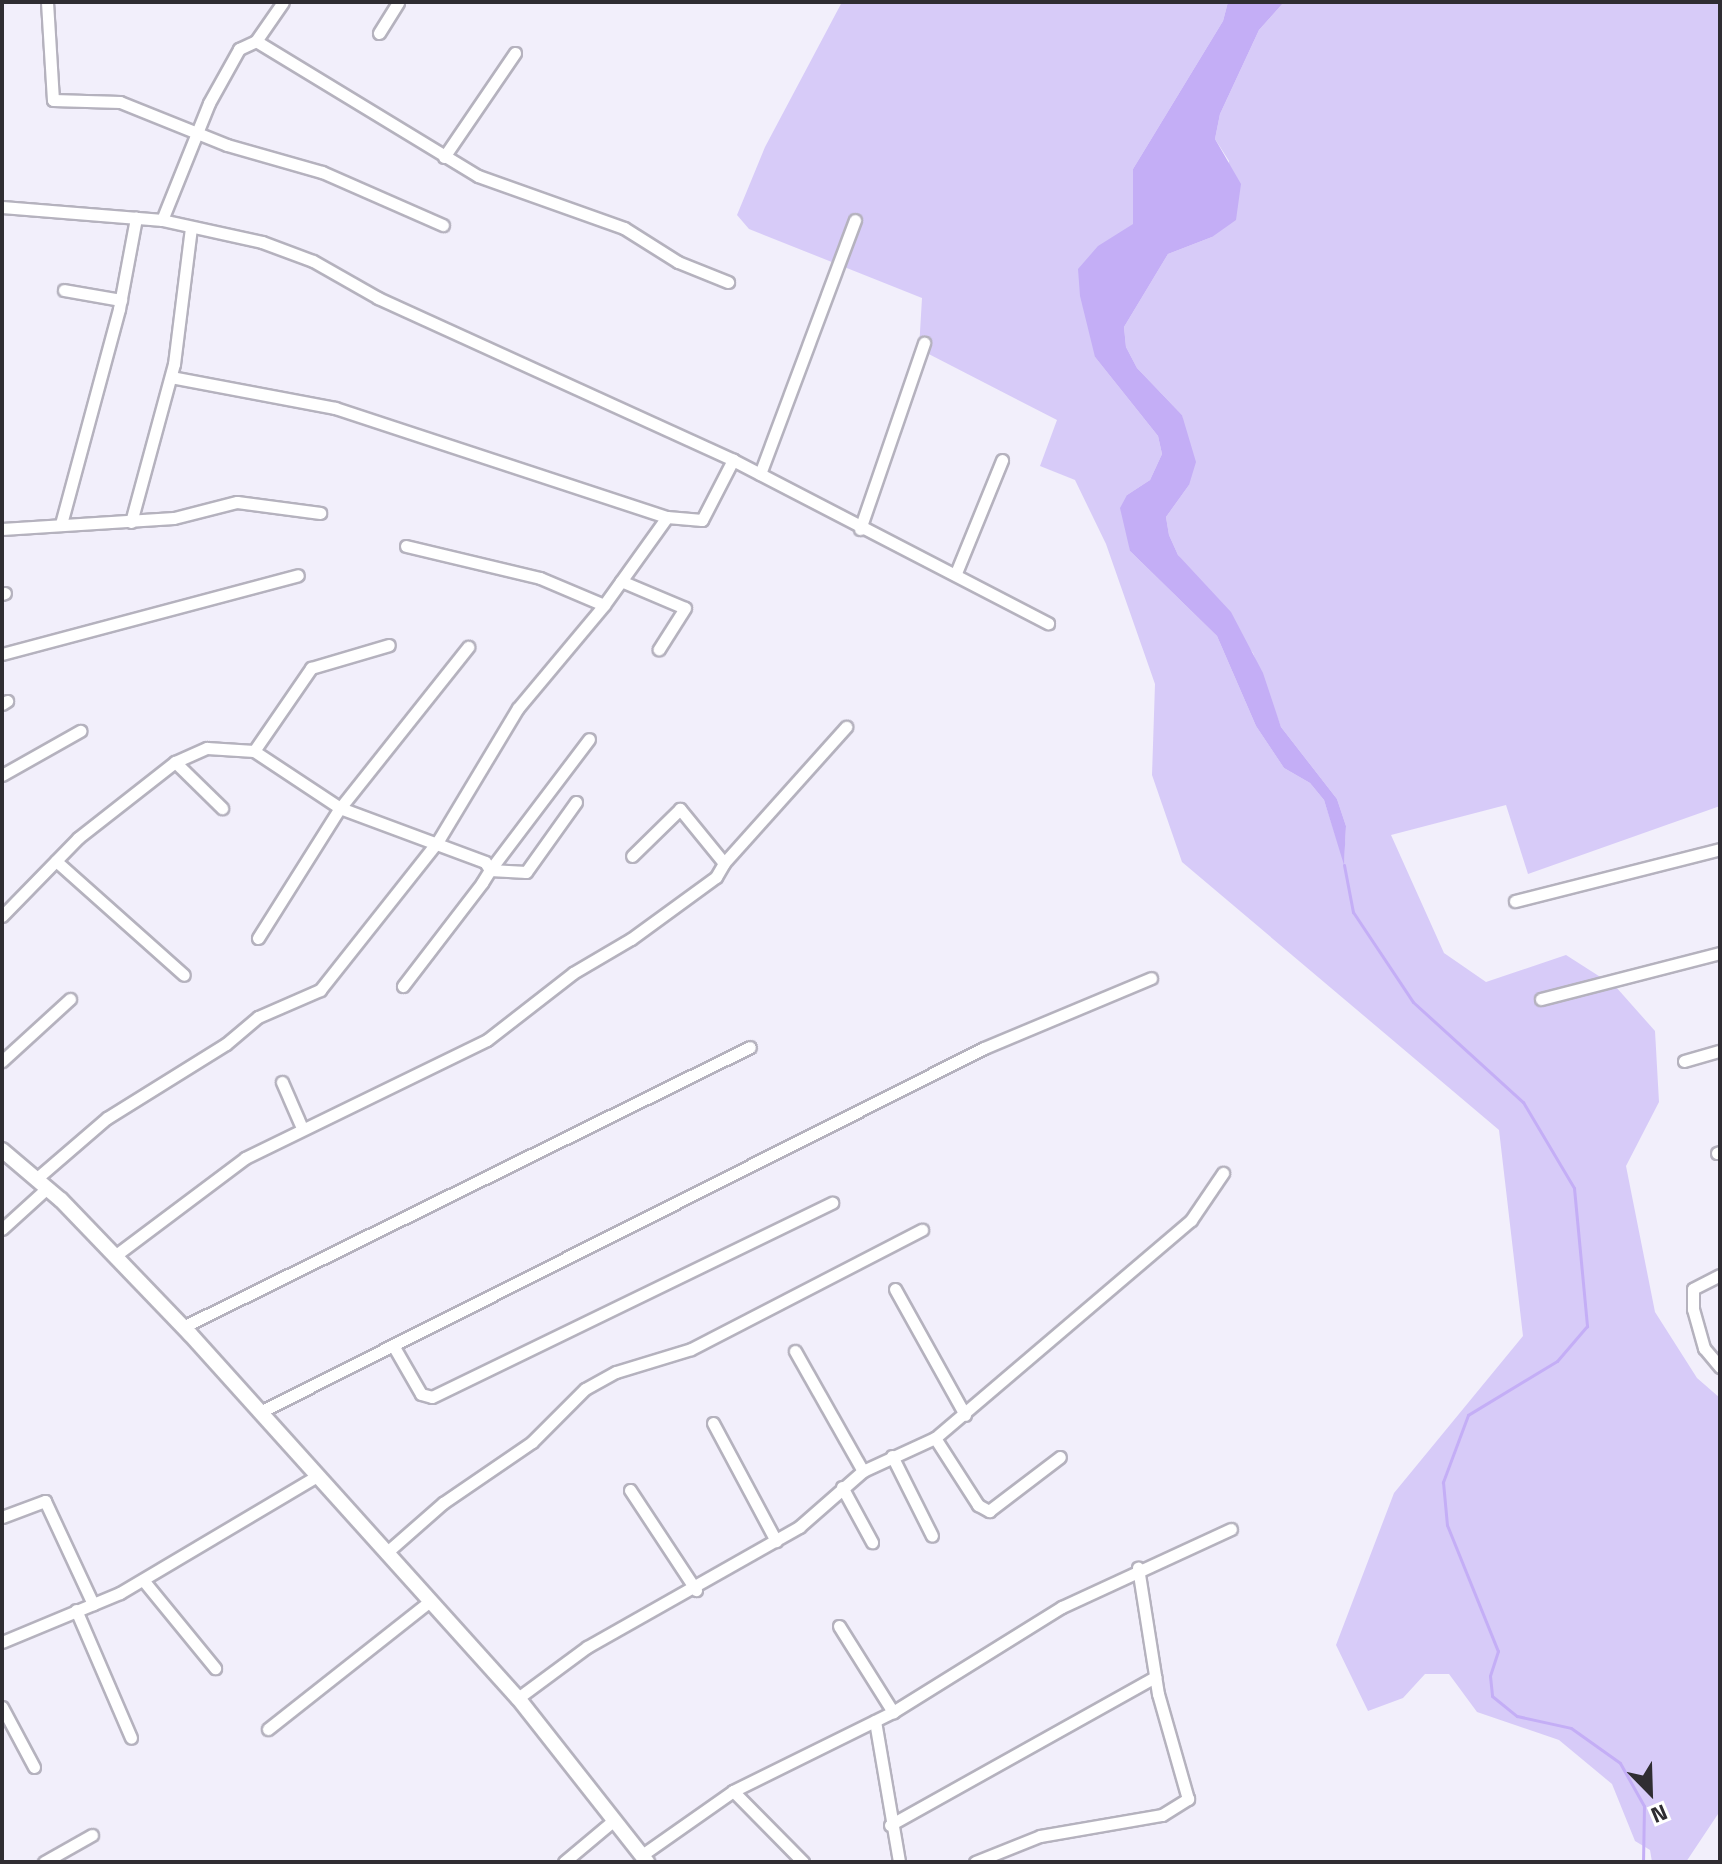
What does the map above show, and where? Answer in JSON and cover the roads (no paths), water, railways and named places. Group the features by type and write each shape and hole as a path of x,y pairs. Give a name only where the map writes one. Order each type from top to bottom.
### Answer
{"street":[{"path":"47,2 49,94 53,100 120,102 194,132 322,172 443,225"},
{"path":"162,220 194,132 239,49 256,41 283,2"},
{"path":"379,33 398,2"},
{"path":"256,41 478,176 624,228 678,262 728,282"},
{"path":"444,157 515,53"},
{"path":"2,207 162,220 262,242 313,261 378,298 733,460 860,529 956,573 1048,623"},
{"path":"61,524 121,300 136,218"},
{"path":"760,474 855,220"},
{"path":"131,522 144,460 171,377 191,227"},
{"path":"64,290 121,300"},
{"path":"860,529 924,343"},
{"path":"171,377 335,408 667,517 702,520 733,460"},
{"path":"956,573 1002,460"},
{"path":"2,529 131,522 237,502 320,513"},
{"path":"2,1229 41,1184 107,1118 226,1044 258,1017 320,990 438,841 518,708 604,605 667,517"},
{"path":"406,546 540,578 604,605"},
{"path":"2,654 298,575"},
{"path":"621,581 685,608 659,649"},
{"path":"254,751 311,668 389,645"},
{"path":"258,938 340,808 468,647"},
{"path":"116,1255 245,1158 487,1040 573,973 631,939 716,877 724,863 846,727"},
{"path":"2,775 80,731"},
{"path":"403,986 589,739"},
{"path":"2,916 56,861 175,762 207,748 254,751 340,808 438,841 485,862 490,870"},
{"path":"175,762 222,808"},
{"path":"490,870 526,872 576,802"},
{"path":"632,856 680,809 724,863"},
{"path":"1515,901 1720,849"},
{"path":"56,861 184,975"},
{"path":"1541,999 1720,953"},
{"path":"260,1412 984,1048 1151,978"},
{"path":"2,1061 70,999"},
{"path":"183,1327 750,1047"},
{"path":"1684,1061 1720,1051"},
{"path":"282,1082 302,1128"},
{"path":"2,1150 116,1255 183,1327 518,1698 644,1858 733,1791 893,1712 1002,1641 1138,1568 1231,1529"},
{"path":"518,1698 587,1647 696,1590 776,1541 819,1512 842,1487 863,1471 935,1438 1191,1220 1223,1173"},
{"path":"394,1347 421,1394 432,1397 832,1203"},
{"path":"386,1553 443,1503 532,1442 585,1389 737,1327 922,1230"},
{"path":"1720,1275 1693,1289 1693,1309 1704,1348 1720,1367"},
{"path":"895,1289 965,1415"},
{"path":"795,1351 863,1471"},
{"path":"713,1423 776,1541"},
{"path":"935,1438 978,1505 989,1511 1060,1457"},
{"path":"892,1456 932,1536"},
{"path":"2,1642 143,1580 317,1476"},
{"path":"842,1487 872,1542"},
{"path":"630,1490 696,1590"},
{"path":"2,1517 45,1501 93,1604"},
{"path":"975,1862 1040,1836 1162,1815 1188,1799 1155,1677 1138,1568"},
{"path":"143,1580 215,1668"},
{"path":"268,1729 429,1602"},
{"path":"76,1610 131,1738"},
{"path":"839,1626 893,1712"},
{"path":"890,1825 1155,1677"},
{"path":"2,1707 34,1767"},
{"path":"875,1721 890,1825 899,1862"},
{"path":"733,1791 803,1862"},
{"path":"564,1862 614,1820"},
{"path":"44,1862 92,1835"}],"waterway":[{"path":"1344,865 1353,912 1413,1002 1523,1102 1574,1188 1587,1326 1557,1361 1468,1415 1443,1482 1447,1525 1498,1651 1490,1676 1492,1696 1517,1716 1571,1728 1620,1763 1644,1806 1643,1862"}]}
